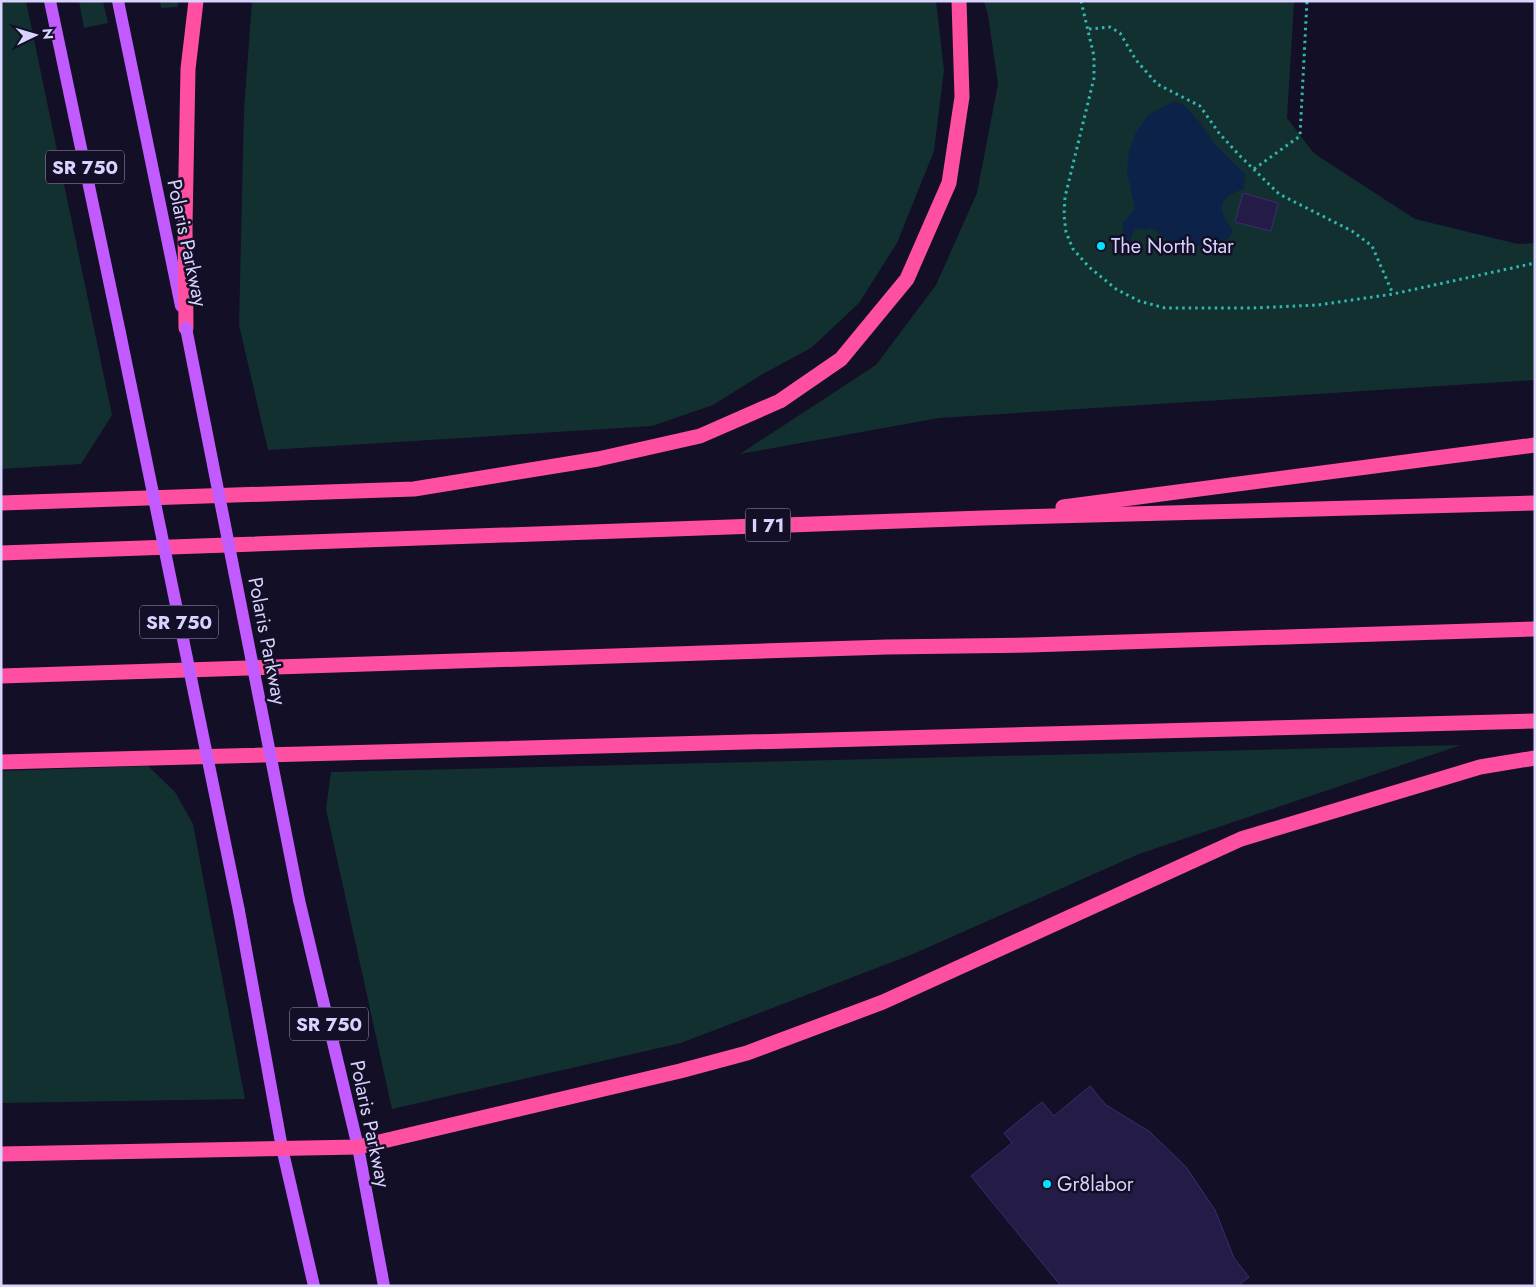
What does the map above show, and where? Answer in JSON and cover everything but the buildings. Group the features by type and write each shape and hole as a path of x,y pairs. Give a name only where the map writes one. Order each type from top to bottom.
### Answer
{"highway":[{"path":"186,328 185,225 188,70 196,1"},
{"path":"1,503 414,489 598,459 700,436 780,401 841,359 907,279 949,183 962,97 959,1"},
{"path":"983,518 1535,445"},
{"name":"I 71","path":"1,553 983,518 1535,503"},
{"path":"1,676 888,647 1029,645 1535,629"},
{"path":"1,762 1535,721"},
{"path":"1,1154 358,1147 680,1071 748,1053 883,1002 1241,839 1480,767 1535,758"}],"main road":[{"name":"SR 750","path":"50,1 239,911 282,1148"},
{"name":"Polaris Parkway","path":"118,1 186,328 299,900 358,1147 384,1286"},
{"path":"282,1148 314,1286"}],"path":[{"path":"1081,1 1094,56 1094,78 1065,197 1064,215 1066,232 1073,249 1089,267 1116,289 1139,302 1165,308 1254,308 1318,305 1393,294 1535,263"},
{"path":"1254,169 1300,136 1306,1"},
{"path":"1089,29 1110,27 1120,33 1136,60 1157,84 1200,106 1219,133 1279,194 1352,231 1372,246 1393,294"}],"green space":[{"path":"1,1 26,1 112,415 81,464 1,469"},
{"path":"79,1 103,1 108,23 84,28"},
{"path":"160,1 179,1 177,7 161,8"},
{"path":"252,1 936,1 944,70 934,151 897,243 859,303 811,348 761,375 713,405 652,426 268,450 239,325 244,110"},
{"path":"984,1 1294,2 1287,118 1313,152 1415,219 1518,244 1535,243 1535,380 939,418 740,454 876,365 936,285 977,193 998,84 988,15"},
{"path":"1461,745 1139,854 913,954 681,1043 392,1109 326,809 331,772"},
{"path":"148,766 175,792 193,824 245,1099 1,1103 1,771"}],"water":[{"path":"1175,101 1185,106 1215,144 1245,174 1244,189 1226,198 1222,206 1224,216 1232,233 1228,239 1202,246 1186,246 1168,241 1153,228 1145,230 1137,228 1131,237 1133,249 1128,250 1123,242 1123,223 1135,208 1127,172 1129,151 1136,132 1148,115"}],"place":[{"name":"The North Star","path":"1101,246"},
{"name":"Gr8labor","path":"1047,1184"}]}
